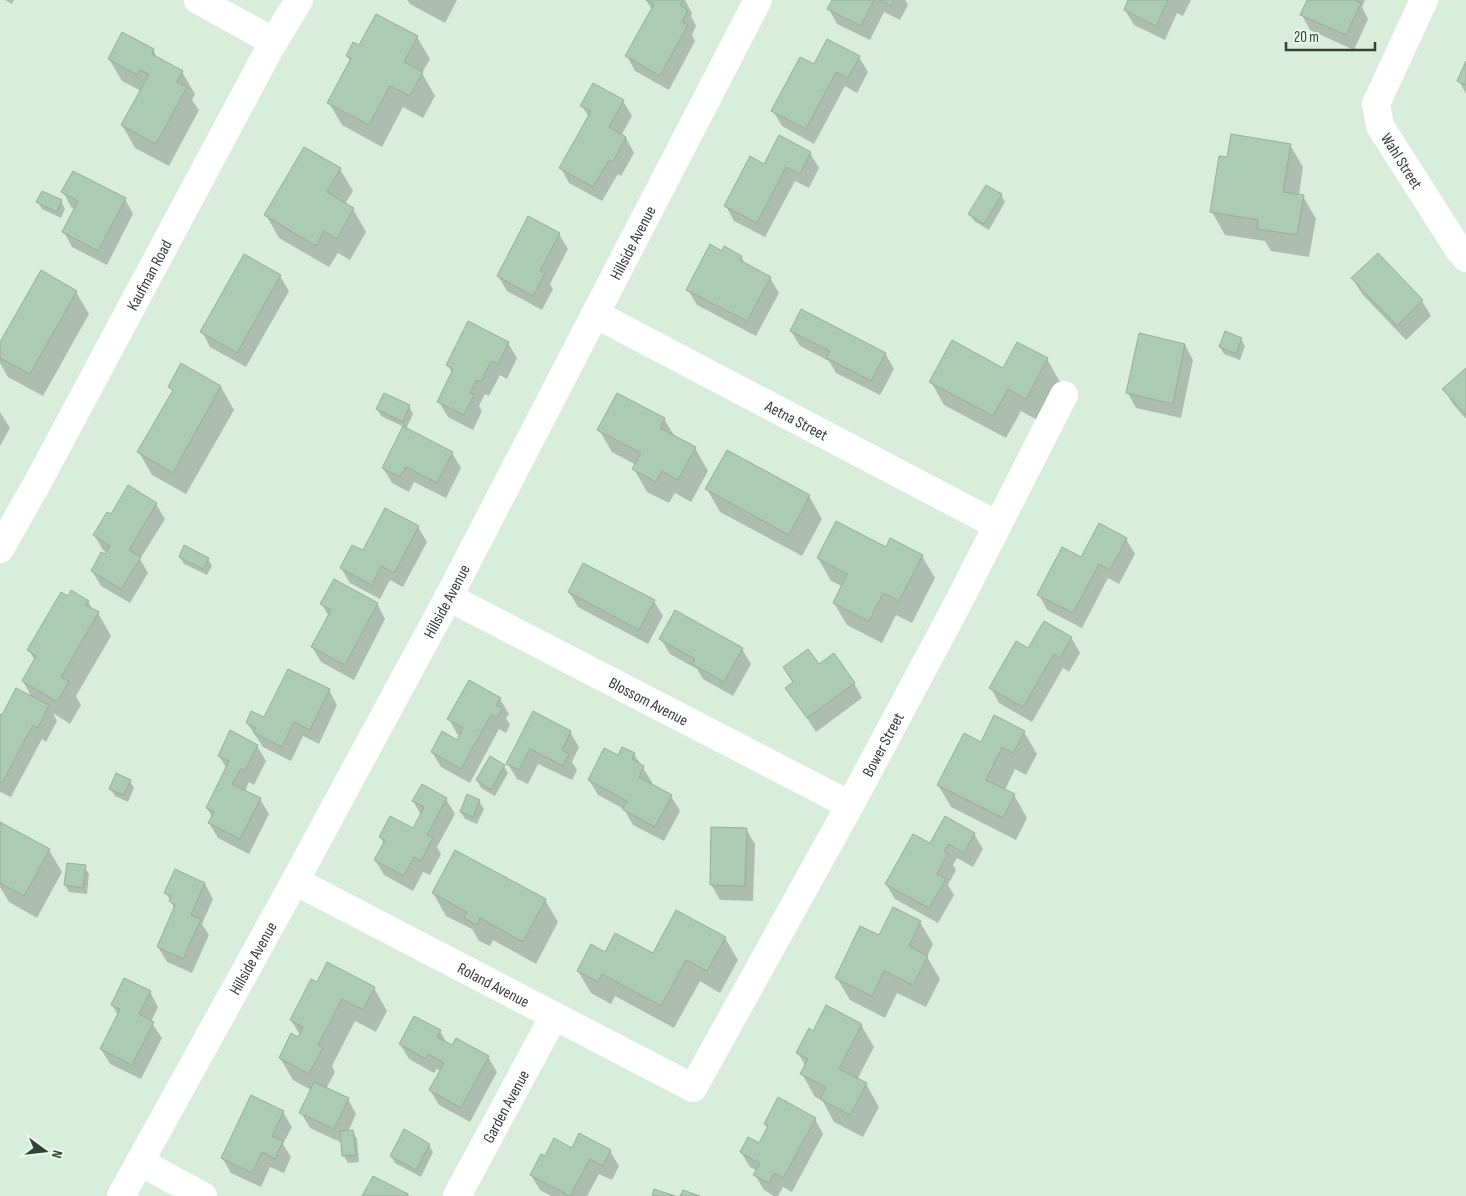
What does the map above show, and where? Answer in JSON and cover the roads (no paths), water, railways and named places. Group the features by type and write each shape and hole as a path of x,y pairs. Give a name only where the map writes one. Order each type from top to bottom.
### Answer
{"street":[{"path":"198,0 274,42"},
{"name":"Kaufman Road","path":"0,549 39,480 274,42 299,0"},
{"name":"Hillside Avenue","path":"121,1196 295,881 448,597 758,0"},
{"name":"Wahl Street","path":"1424,0 1376,104 1380,126 1466,258"},
{"name":"Aetna Street","path":"595,314 998,525"},
{"name":"Bower Street","path":"693,1088 850,805 998,525 1064,394"},
{"name":"Blossom Avenue","path":"448,597 850,805"},
{"name":"Roland Avenue","path":"295,881 693,1088"},
{"name":"Garden Avenue","path":"457,1196 554,1016"},
{"path":"140,1162 203,1196"}]}
